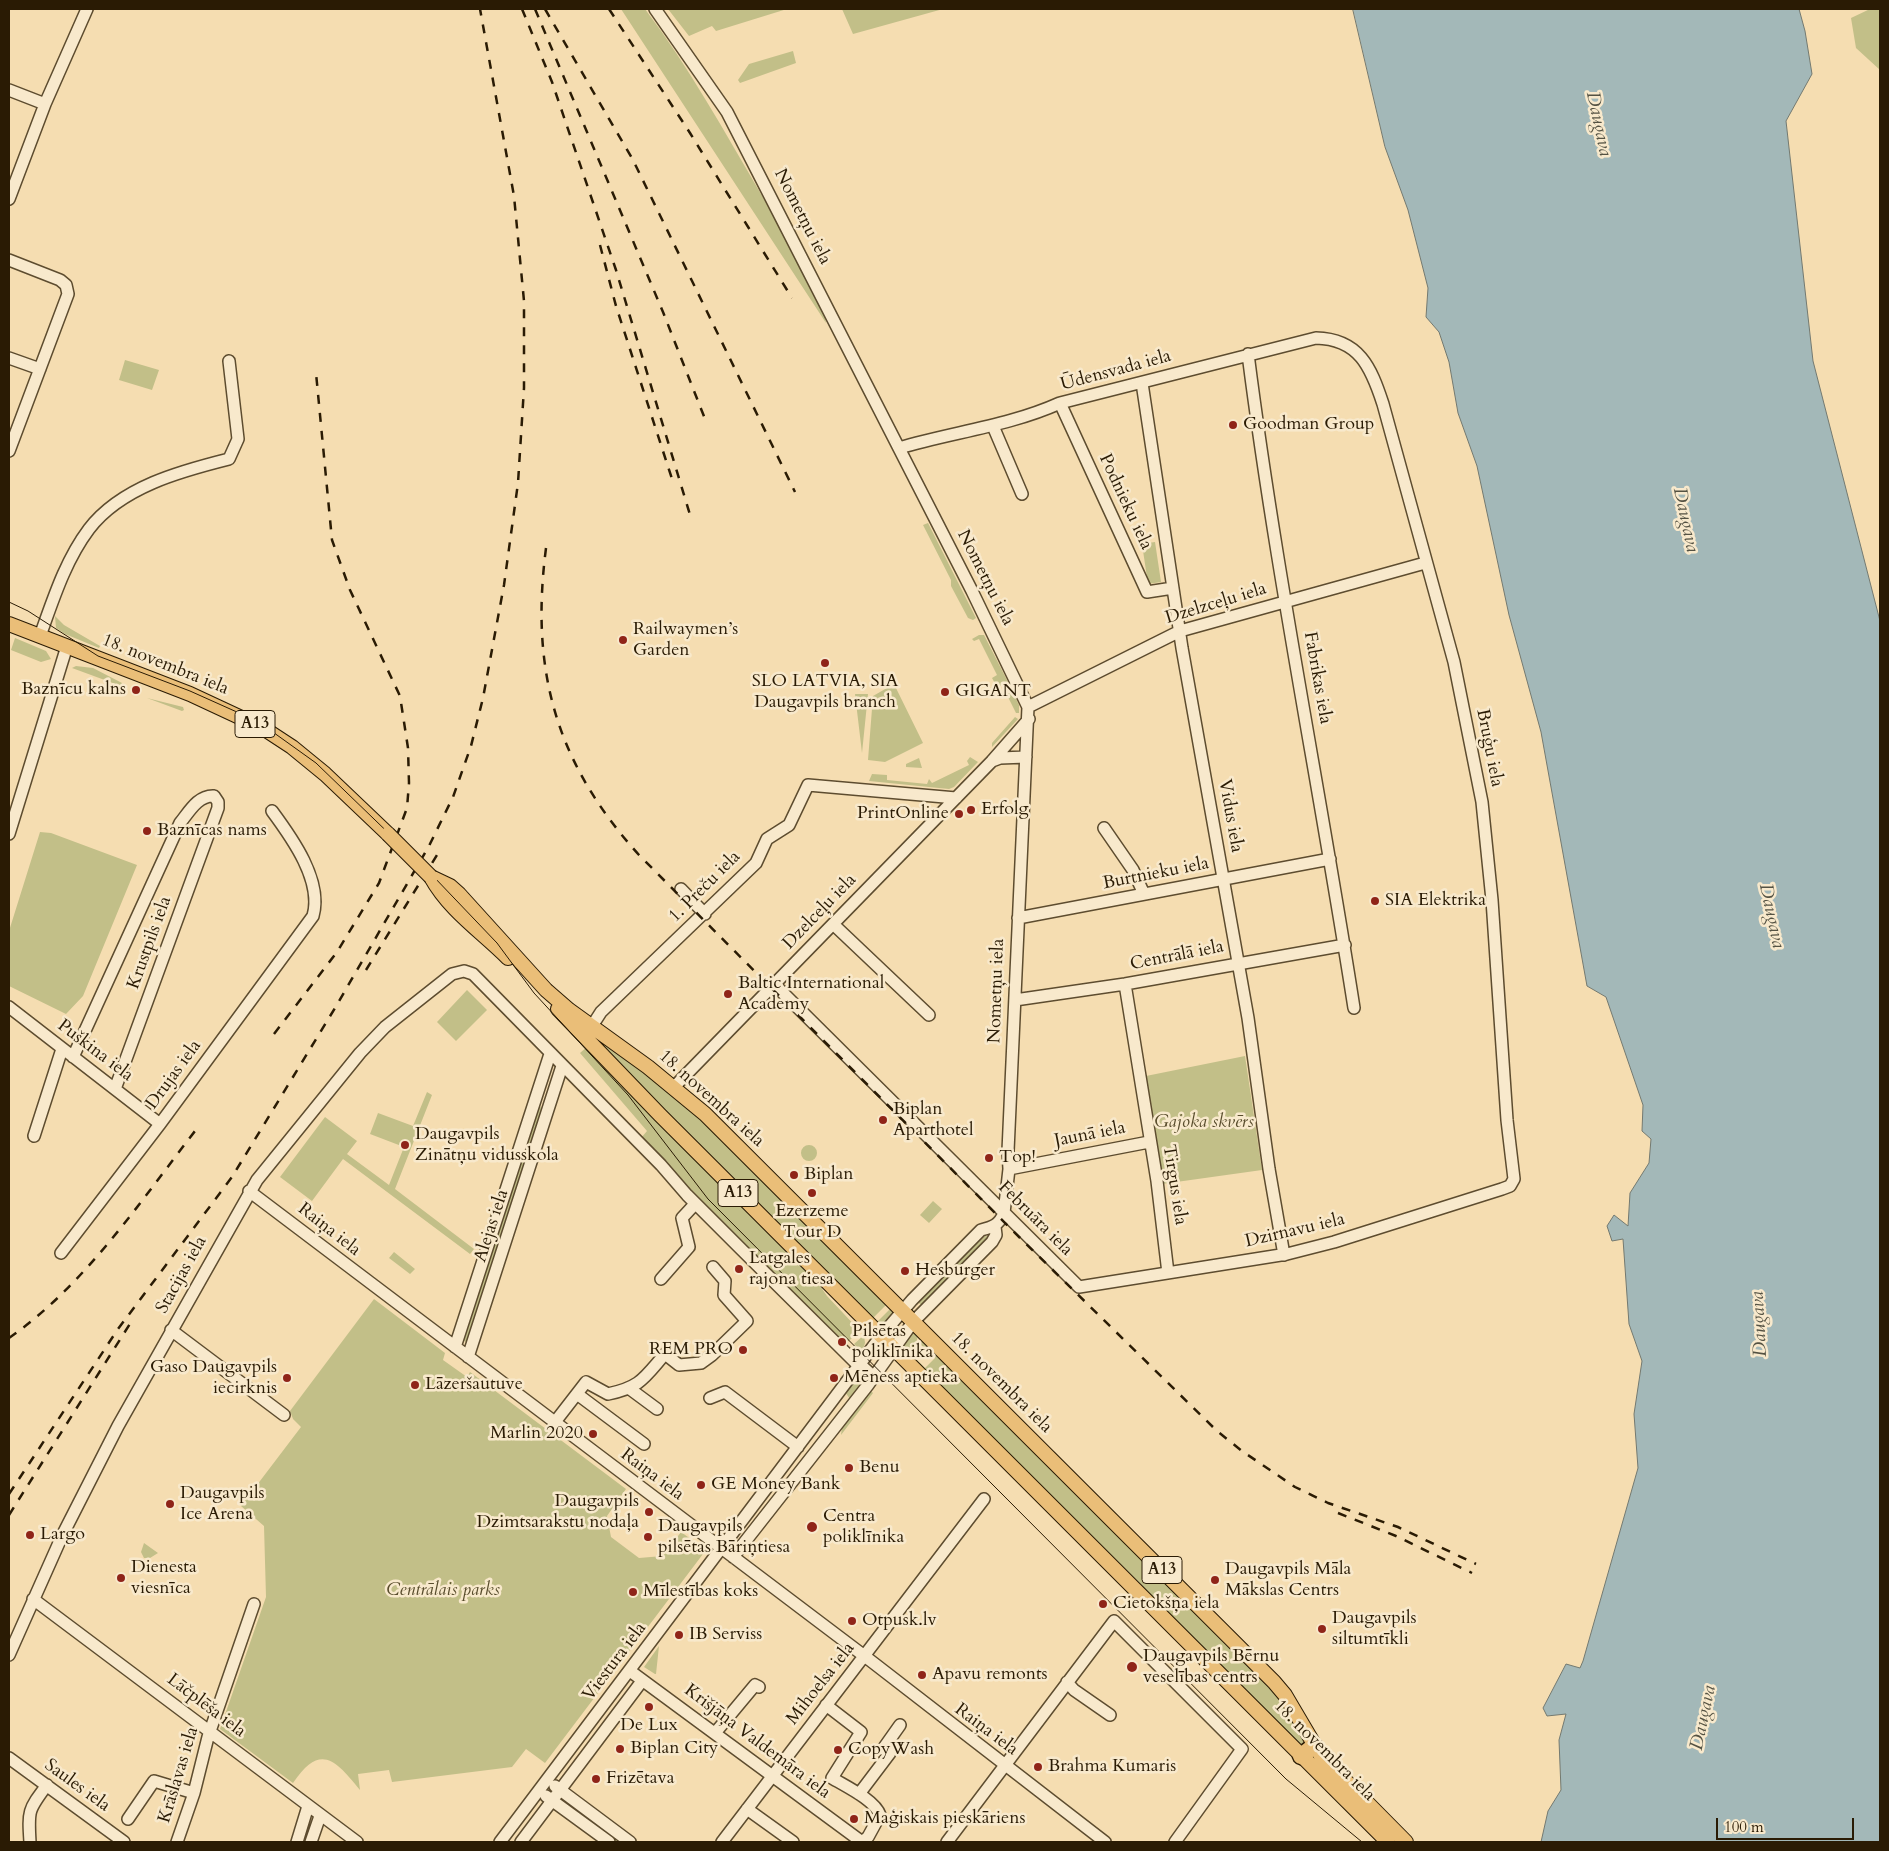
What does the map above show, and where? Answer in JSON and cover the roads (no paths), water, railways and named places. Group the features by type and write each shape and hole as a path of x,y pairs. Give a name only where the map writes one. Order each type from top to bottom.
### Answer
{"main road":[{"name":"18. novembra iela","path":"9,624 190,694 262,728 292,747 325,774 432,877 442,895 476,931 529,978 633,1088 881,1336 1308,1751 1345,1782 1406,1842"},
{"name":"18. novembra iela","path":"432,877 450,886 459,894 546,990 624,1048 705,1114 1274,1682 1285,1695 1308,1751 1388,1842"}],"street":[{"path":"9,199 45,104 87,9"},
{"name":"Nometņu iela","path":"655,9 727,112 972,591 1028,707 1029,719 1008,1151 1009,1170 1004,1213 995,1227 996,1235 992,1242 913,1322"},
{"path":"9,90 45,104"},
{"path":"9,260 60,280 66,285 68,294 9,451"},
{"name":"Ūdensvada iela","path":"899,448 938,436 993,426 1039,413 1060,403 1248,354 1316,338 1332,338 1343,343"},
{"name":"Bruģu iela","path":"1343,343 1357,353 1374,375 1458,678 1482,802 1492,900 1500,1035 1514,1179 1512,1183"},
{"name":"Fabrikas iela","path":"1248,354 1264,474 1354,1008"},
{"path":"9,358 40,369"},
{"path":"40,636 60,580 89,530 105,512 123,499 188,469 229,459 238,439 229,361"},
{"name":"Vidus iela","path":"1142,383 1180,631 1238,962 1284,1255"},
{"name":"Podnieku iela","path":"1060,403 1147,592 1173,588"},
{"path":"993,426 1022,494"},
{"name":"Dzelzceļu iela","path":"1028,707 1180,631 1425,562"},
{"path":"9,834 12,811 67,646"},
{"name":"Dzelceļu iela","path":"673,1088 992,761 1029,719"},
{"path":"992,761 1000,758 1026,757"},
{"name":"1. Preču iela","path":"592,1026 602,1012 756,863 767,839 789,825 808,785 956,798"},
{"name":"Krustpils iela","path":"73,1057 180,823 200,799 214,796 218,802 218,808 115,1089"},
{"name":"Drujas iela","path":"61,1253 160,1124 313,916 316,905 307,868 292,839 272,811"},
{"path":"1104,828 1133,870 1144,894"},
{"name":"Burtnieku iela","path":"1018,918 1330,859"},
{"path":"682,889 705,914"},
{"path":"833,924 928,1015"},
{"name":"Centrālā iela","path":"1015,1000 1125,984 1238,962 1344,945"},
{"name":"Stacijas iela","path":"9,1654 86,1486 249,1191 354,1061 385,1027 434,986 452,974 464,971 473,974 550,1054"},
{"name":"Februāra iela","path":"774,984 1079,1287"},
{"name":"Tirgus iela","path":"1125,984 1168,1273"},
{"name":"Puškina iela","path":"9,1007 160,1124"},
{"path":"34,1136 62,1048"},
{"path":"550,1054 661,1165 695,1204 836,1344 873,1376"},
{"name":"Alejas iela","path":"455,1347 550,1054"},
{"name":"Alejas iela","path":"468,1357 562,1066"},
{"path":"535,1101 549,1105"},
{"name":"Jaunā iela","path":"1009,1170 1150,1142"},
{"name":"Dzirnavu iela","path":"1079,1287 1284,1255 1401,1221 1502,1189 1512,1183"},
{"name":"Raiņa iela","path":"249,1191 733,1557 1105,1842"},
{"path":"661,1279 689,1247 682,1218 695,1204"},
{"path":"902,1311 981,1230 995,1227"},
{"path":"555,1422 586,1382 608,1394 630,1389 642,1380 665,1354 679,1365 701,1363 712,1355 747,1321 724,1295 725,1281 713,1267"},
{"name":"Viestura iela","path":"500,1842 858,1365 902,1311"},
{"path":"733,1557 913,1322"},
{"path":"172,1330 284,1415"},
{"path":"630,1389 657,1409"},
{"path":"710,1398 725,1392 798,1447"},
{"path":"577,1394 644,1444"},
{"name":"Mihoelsa iela","path":"722,1842 984,1499"},
{"name":"Lāčplēša iela","path":"33,1599 357,1842"},
{"name":"Krāslavas iela","path":"177,1842 194,1792 210,1731 254,1604"},
{"path":"946,1842 1114,1621 1242,1749 1174,1842"},
{"name":"Krišjāņa Valdemāra iela","path":"630,1671 862,1842"},
{"name":"Viestura iela","path":"521,1842 642,1681"},
{"path":"1067,1682 1074,1690 1110,1715"},
{"path":"715,1732 754,1685 759,1687"},
{"path":"826,1705 862,1732 832,1778 859,1794 878,1810 880,1815 868,1837 862,1842"},
{"path":"859,1794 890,1754 883,1749 900,1724"},
{"name":"Saules iela","path":"9,1758 124,1842"},
{"path":"547,1780 630,1842"},
{"path":"128,1819 154,1781 194,1792"},
{"path":"30,1842 28,1815 35,1800 46,1785"},
{"path":"539,1791 609,1842"},
{"path":"308,1806 298,1838 312,1841 320,1816"},
{"path":"747,1809 787,1840"}],"water":[{"name":"Daugava","path":"1353,9 1799,9 1805,31 1812,74 1786,121 1813,361 1880,621 1880,1842 1541,1842 1548,1811 1561,1790 1559,1740 1566,1714 1547,1716 1543,1708 1566,1664 1580,1668 1583,1661 1638,1468 1634,1414 1642,1361 1629,1324 1623,1239 1612,1241 1607,1226 1614,1215 1628,1226 1630,1193 1649,1163 1651,1139 1642,1131 1643,1105 1606,997 1587,986 1541,732 1509,615 1477,466 1458,413 1449,362 1439,332 1426,317 1428,288 1408,210 1385,147"}],"tram line":[{"path":"9,602 28,611 98,656 190,691 248,717 270,730 316,763 433,876 497,943 534,993 628,1095 708,1199 1286,1779 1362,1842"}],"railway":[{"path":"9,1494 118,1329 232,1177 335,1008 429,846 453,797 471,746 483,698 504,585 518,483 524,388 524,301 514,196 480,9"},
{"path":"522,9 552,82 616,270 691,518"},
{"path":"535,9 663,312 707,424"},
{"path":"545,9 633,160 795,492"},
{"path":"609,9 690,133 792,298"},
{"path":"600,245 616,306 673,482"},
{"path":"274,1034 337,952 379,883 407,808 409,783 408,748 400,696 350,590 332,540 316,373"},
{"path":"546,548 542,593 542,635 547,675 555,713 569,750 587,786 639,855 1013,1231 1217,1431 1242,1451 1295,1487 1328,1503 1398,1527 1476,1564"},
{"path":"366,970 437,855"},
{"path":"9,1338 62,1294 110,1242 195,1131"},
{"path":"9,1515 133,1319"},
{"path":"1338,1513 1396,1536 1472,1573"}],"place":[{"name":"Goodman Group","path":"1233,425"},
{"name":"Railwaymen’s Garden","path":"623,640"},
{"name":"SLO LATVIA, SIA Daugavpils branch","path":"825,663"},
{"name":"Baznīcu kalns","path":"136,690"},
{"name":"GIGANT","path":"945,692"},
{"name":"Erfolg","path":"971,810"},
{"name":"PrintOnline","path":"959,814"},
{"name":"Baznīcas nams","path":"147,831"},
{"name":"SIA Elektrika","path":"1375,901"},
{"name":"Baltic International Academy","path":"728,994"},
{"name":"Biplan Aparthotel","path":"883,1120"},
{"name":"Daugavpils Zinātņu vidusskola","path":"405,1145"},
{"name":"Top!","path":"989,1158"},
{"name":"Biplan","path":"794,1175"},
{"name":"Ezerzeme Tour D","path":"812,1193"},
{"name":"Latgales rajona tiesa","path":"739,1269"},
{"name":"Hesburger","path":"905,1271"},
{"name":"Pilsētas poliklīnika","path":"842,1342"},
{"name":"REM PRO","path":"743,1350"},
{"name":"Gaso Daugavpils iecirknis","path":"287,1378"},
{"name":"Mēness aptieka","path":"834,1378"},
{"name":"Lāzeršautuve","path":"415,1385"},
{"name":"Marlin 2020","path":"593,1434"},
{"name":"Benu","path":"849,1468"},
{"name":"GE Money Bank","path":"701,1485"},
{"name":"Daugavpils Ice Arena","path":"170,1504"},
{"name":"Daugavpils Dzimtsarakstu nodaļa","path":"649,1512"},
{"name":"Centra poliklīnika","path":"812,1527"},
{"name":"Largo","path":"30,1535"},
{"name":"Daugavpils pilsētas Bāriņtiesa","path":"648,1537"},
{"name":"Dienesta viesnīca","path":"121,1578"},
{"name":"Daugavpils Māla Mākslas Centrs","path":"1215,1580"},
{"name":"Mīlestības koks","path":"633,1592"},
{"name":"Cietokšņa iela","path":"1103,1604"},
{"name":"Otpusk.lv","path":"852,1621"},
{"name":"Daugavpils siltumtīkli","path":"1322,1629"},
{"name":"IB Serviss","path":"679,1635"},
{"name":"Daugavpils Bērnu veselības centrs","path":"1132,1667"},
{"name":"Apavu remonts","path":"922,1675"},
{"name":"De Lux","path":"649,1707"},
{"name":"Biplan City","path":"620,1749"},
{"name":"CopyWash","path":"838,1750"},
{"name":"Brahma Kumaris","path":"1038,1767"},
{"name":"Frizētava","path":"596,1779"},
{"name":"Maģiskais pieskāriens","path":"854,1819"}],"park label":[{"name":"Gajoka skvērs","path":"1204,1123"},
{"name":"Centrālais parks","path":"443,1591"}]}
